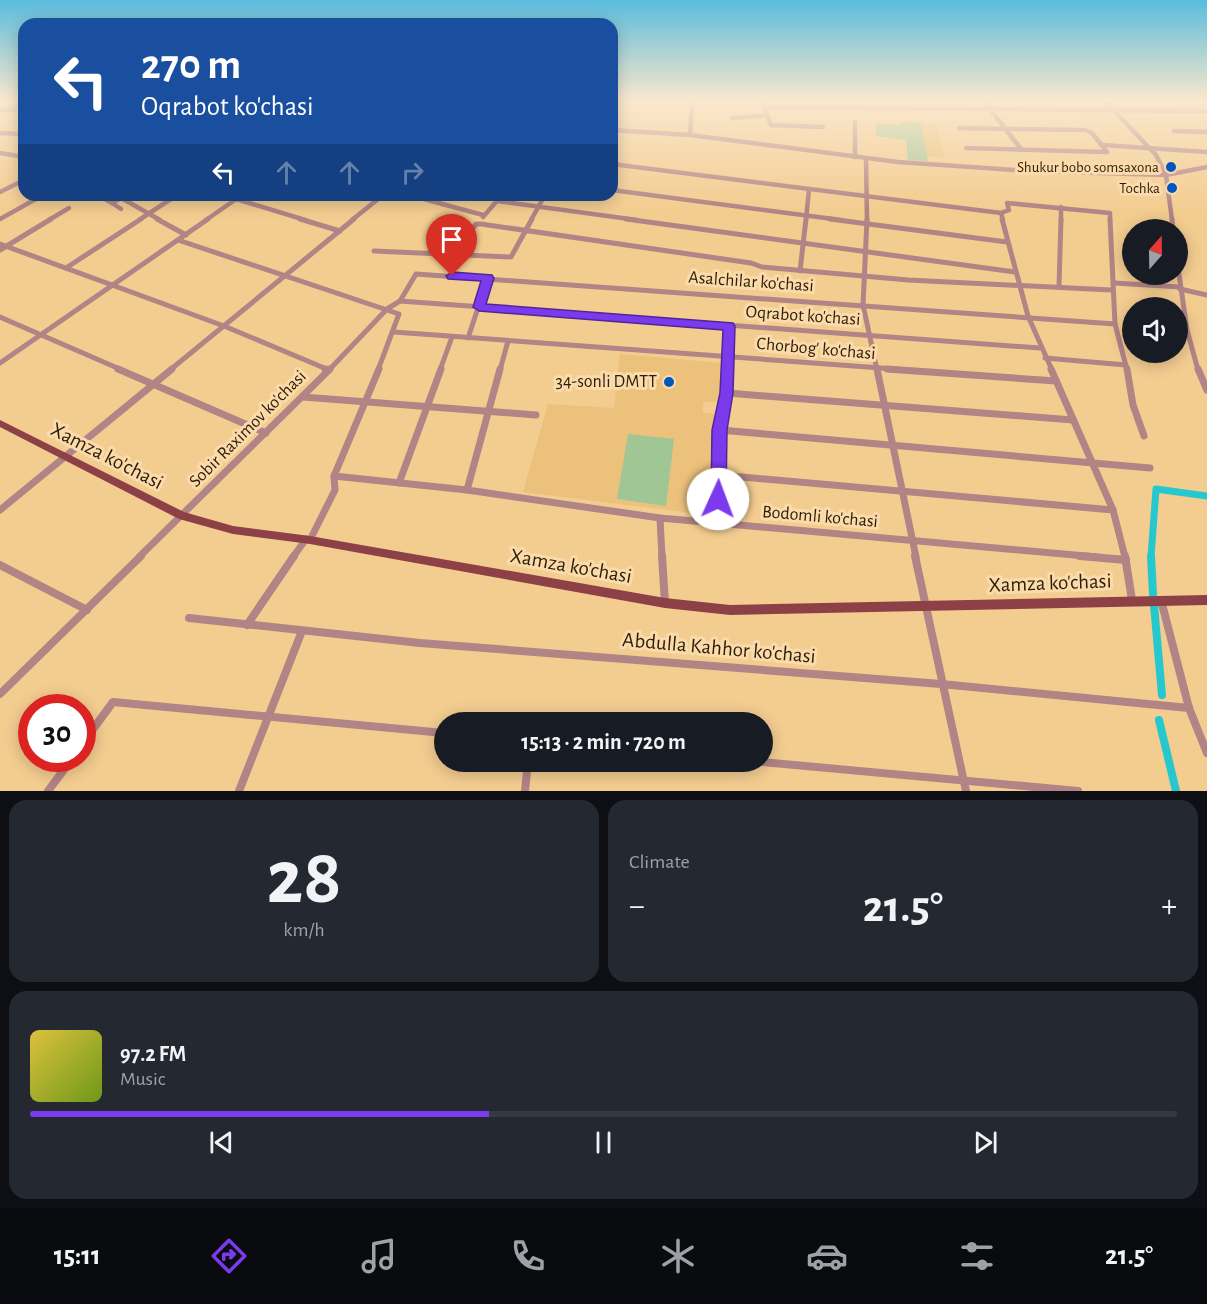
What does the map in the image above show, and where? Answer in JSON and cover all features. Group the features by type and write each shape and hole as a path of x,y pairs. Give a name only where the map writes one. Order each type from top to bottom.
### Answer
{"main road":[{"name":"Xamza ko'chasi","path":"0,423 182,516 233,530 308,539 665,603 730,609 1207,600"}],"street":[{"path":"704,137 866,159 1019,170 1166,175 1207,167"},
{"path":"855,137 855,157"},
{"path":"1011,137 1021,149"},
{"path":"966,148 1107,152 1095,137"},
{"path":"1140,137 1152,150 1166,175 1172,219"},
{"path":"1103,146 1207,152"},
{"path":"0,153 18,156"},
{"path":"866,159 868,196 863,305 914,541 941,684 966,791"},
{"path":"618,165 1001,213 1009,210 1007,203 1110,213 1115,324 1126,365 1133,405 1144,436"},
{"path":"0,192 18,183"},
{"path":"800,270 809,189"},
{"path":"618,191 1007,242"},
{"path":"0,219 33,201"},
{"path":"108,201 121,208"},
{"path":"126,201 186,235"},
{"path":"66,268 169,201"},
{"path":"0,363 233,201"},
{"path":"251,201 340,231"},
{"path":"0,510 376,201"},
{"path":"431,201 483,215"},
{"path":"481,224 483,215 498,201 1015,272"},
{"path":"374,251 511,257 542,201"},
{"path":"1059,286 1061,207"},
{"path":"0,250 69,208"},
{"path":"1001,213 1018,285 1040,348 1094,463 1113,510 1126,560 1132,600"},
{"path":"468,235 476,224 481,224 762,267 908,280 1180,288 1207,295"},
{"path":"178,240 399,314 394,332 334,476 335,490 308,539 247,625"},
{"path":"0,244 224,326 329,369"},
{"name":"Asalchilar ko'chasi","path":"400,301 416,274 1115,324"},
{"path":"468,338 488,278"},
{"path":"1180,285 1186,332 1200,376 1207,390"},
{"path":"387,309 400,301"},
{"name":"Oqrabot ko'chasi","path":"400,301 1040,348"},
{"name":"Sobir Raximov ko'chasi","path":"0,694 303,398 387,309"},
{"path":"0,317 266,433"},
{"path":"717,522 720,430 727,393 729,326"},
{"name":"Chorbog' ko'chasi","path":"394,332 877,370 1056,381"},
{"path":"399,483 452,337"},
{"path":"467,490 507,341"},
{"path":"1045,358 1126,365"},
{"path":"727,393 1073,420"},
{"path":"303,398 536,416"},
{"path":"720,430 1150,468"},
{"path":"720,475 1113,510"},
{"name":"Bodomli ko'chasi","path":"334,476 467,490 660,518 1126,560"},
{"path":"660,518 665,603"},
{"path":"0,565 87,610"},
{"path":"1161,600 1189,708 1207,753"},
{"name":"Abdulla Kahhor ko'chasi","path":"189,618 420,643 941,684 1189,708"},
{"path":"239,791 302,631"},
{"path":"96,726 114,702 434,733"},
{"path":"773,763 1078,791"},
{"path":"48,791 62,772"},
{"path":"525,791 527,772"}],"shaded area":[{"path":"924,137 940,137 944,158 927,156"},
{"path":"620,354 722,363 721,402 703,402 703,413 718,414 715,516 523,492 548,404 614,408"}],"green space":[{"path":"883,137 924,137 928,161 908,160 906,140"},
{"path":"628,434 674,439 666,506 617,499"}],"waterway":[{"path":"1151,557 1156,489 1207,496"},
{"path":"1151,557 1153,594"},
{"path":"1154,605 1162,695"},
{"path":"1159,720 1176,791"}],"place":[{"name":"Shukur bobo somsaxona","path":"1171,167"},
{"name":"Tochka","path":"1172,188"},
{"name":"34-sonli DMTT","path":"669,382"}],"route":[{"path":"452,276 488,278 479,307 729,326 727,393 720,430 718,499"}]}
